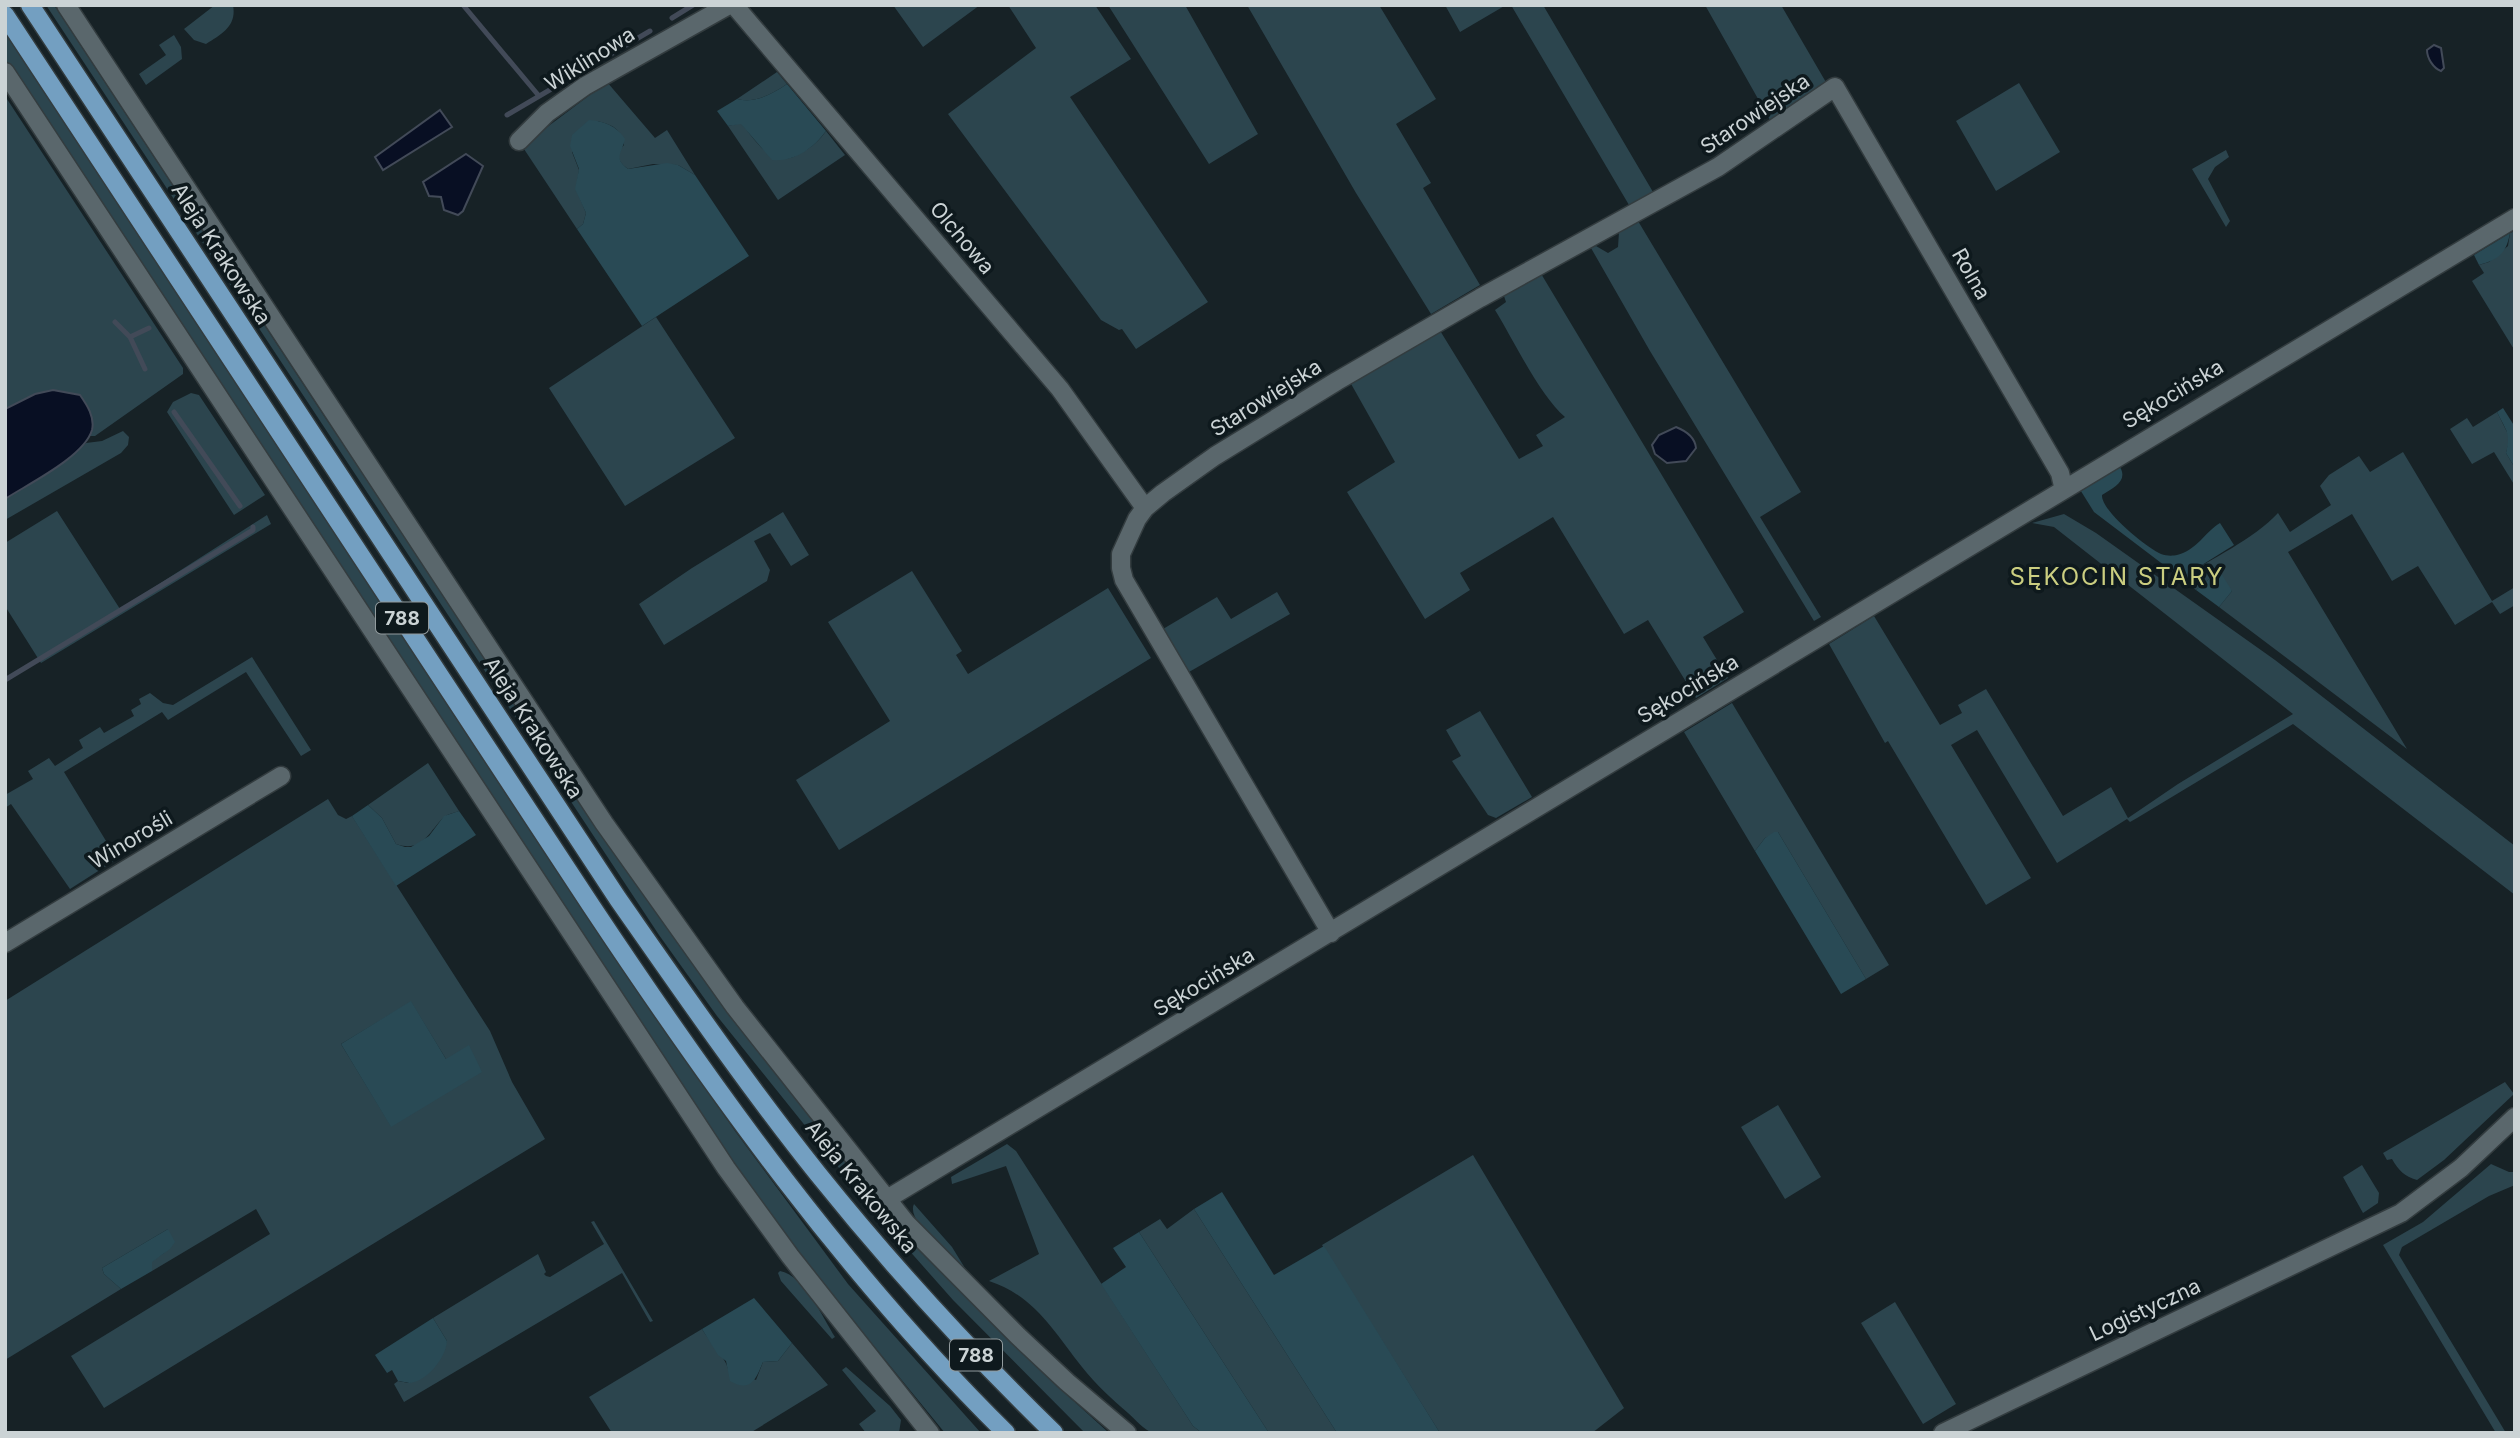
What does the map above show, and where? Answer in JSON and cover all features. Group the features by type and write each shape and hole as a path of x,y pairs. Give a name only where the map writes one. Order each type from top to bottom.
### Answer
{"main road":[{"name":"Aleja Krakowska","path":"30,5 611,888 712,1032 860,1225 949,1326 1054,1433"},
{"name":"788","path":"5,15 592,907 678,1033 811,1212 926,1348 1006,1433"}],"street":[{"name":"Aleja Krakowska","path":"66,5 604,823 735,1007 887,1199 962,1281 1067,1382 1127,1433"},
{"name":"Wiklinowa","path":"519,141 547,113 585,86 731,5"},
{"name":"Olchowa","path":"731,5 1059,388 1145,508"},
{"path":"5,72 733,1178 790,1256 930,1433"},
{"name":"Starowiejska","path":"1331,933 1124,580 1121,554 1137,519 1163,492 1215,456 1337,380 1718,167 1835,88"},
{"name":"Rolna","path":"1835,88 2060,473 2063,486"},
{"name":"Sękocińska","path":"887,1199 1331,933 2063,486 2515,218"},
{"name":"Winorośli","path":"5,943 281,776"},
{"name":"Logistyczna","path":"1943,1433 2401,1213 2444,1183 2515,1117"}],"shaded area":[{"path":"46,5 54,5 324,416 726,1009 893,1220 1067,1395 1109,1433 1085,1433 953,1300 868,1204 717,1016 659,935"},
{"path":"215,5 233,5 233,19 230,24 223,33 206,44 194,40 184,29"},
{"path":"893,5 980,5 923,47"},
{"path":"1008,5 1095,5 1131,59 1070,97 1208,302 1136,349 1122,329 1119,330 1101,320 948,114 1036,48"},
{"path":"1108,5 1185,5 1258,134 1209,164"},
{"path":"1247,5 1379,5 1436,99 1396,124 1431,183 1423,188 1480,285 1431,314 1356,193"},
{"path":"1445,5 1506,5 1460,32"},
{"path":"1511,5 1543,5 1653,192 1629,205"},
{"path":"1705,5 1781,5 1827,84 1770,120"},
{"path":"5,29 626,973 735,1131 848,1284 981,1433 945,1433 801,1257 742,1177 5,59"},
{"path":"174,35 181,47 182,59 146,85 139,74 166,55 159,45"},
{"path":"2434,45 2441,48 2444,68 2441,71 2433,65 2428,56 2427,50"},
{"path":"777,72 787,84 757,99 737,99"},
{"path":"607,82 655,138 667,130 695,175 678,165 653,164 628,169 619,158 619,152 624,145 618,131 598,121 572,152 579,170 576,189 586,213 583,224 577,229 522,146"},
{"path":"2019,83 2060,152 1996,191 1956,121"},
{"path":"787,84 826,131 802,153 788,159 772,160 741,124 728,126 717,111 737,99 757,99"},
{"path":"5,96 183,368 183,374 95,436 89,436 93,428 53,390 35,394 5,409"},
{"path":"440,110 452,127 383,170 375,157"},
{"path":"589,120 610,125 622,134 625,139 620,158 628,169 667,163 678,165 695,175 749,256 642,326 577,229 583,224 586,213 575,189 579,169 570,146 572,135"},
{"path":"741,123 760,146 774,157 791,158 801,153 815,144 826,131 845,155 778,200 728,126"},
{"path":"2226,150 2229,157 2215,167 2208,179 2230,221 2226,227 2192,169"},
{"path":"466,154 483,166 463,211 458,215 444,210 441,197 429,196 423,182"},
{"path":"1638,221 1801,492 1760,517 1821,617 1814,621 1650,351 1591,248 1596,246 1608,253 1618,247 1619,232"},
{"path":"2515,231 2515,351 2472,281 2484,273 2479,265 2489,262 2508,246 2510,233"},
{"path":"2510,233 2500,255 2479,265 2474,255"},
{"path":"1540,272 1744,612 1703,637 1728,678 1696,698 1648,620 1624,634 1553,517 1460,573 1470,590 1425,619 1347,492 1395,462 1350,382 1439,329 1519,459 1543,446 1536,435 1565,417 1537,382 1495,310 1506,302 1503,293"},
{"path":"656,317 735,438 625,506 549,388"},
{"path":"53,390 80,395 88,407 92,430 87,440 67,460 5,499 5,409 35,394"},
{"path":"191,393 199,395 265,495 234,515 167,412 173,402"},
{"path":"2503,408 2515,427 2515,468 2506,453 2508,436 2497,412"},
{"path":"2497,412 2510,438 2506,453 2515,468 2515,486 2494,452 2472,464 2450,429 2467,418 2473,427"},
{"path":"1676,427 1689,435 1696,448 1686,461 1667,463 1655,454 1652,445 1659,435"},
{"path":"123,431 129,437 128,445 121,453 5,520 5,499 62,463 86,443 102,441"},
{"path":"2403,452 2492,601 2515,587 2515,605 2500,614 2492,602 2455,625 2418,566 2392,581 2352,514 2288,552 2407,749 2219,607 2232,591 2214,575 2196,590 2181,578 2245,540 2278,513 2290,532 2331,505 2320,486 2329,475 2359,456 2370,472"},
{"path":"2118,464 2122,479 2102,495 2104,502 2116,519 2145,544 2161,554 2177,555 2190,550 2220,523 2234,545 2181,578 2094,512 2079,488"},
{"path":"57,511 120,609 267,515 271,524 41,663 5,606 5,543"},
{"path":"783,512 809,555 791,566 770,533 754,541 770,570 767,581 664,645 639,604"},
{"path":"2064,514 2096,533 2275,660 2515,846 2515,895 2293,724 2137,818 2130,822 2127,819 2057,863 1977,730 1951,745 2031,878 1986,905 1888,741 1885,743 1829,644 1874,616 1940,725 1962,713 1958,705 1986,689 2063,816 2111,787 2128,818 2178,784 2293,714 2054,527 2032,523"},
{"path":"912,571 962,651 956,655 968,674 1108,588 1151,658 839,850 796,780 890,721 828,622"},
{"path":"2221,573 2232,591 2219,607 2196,590 2214,575"},
{"path":"1277,592 1290,614 1189,672 1163,629 1217,597 1231,619"},
{"path":"252,657 311,750 301,756 246,672 168,720 162,712 64,772 117,859 70,889 11,804 5,808 5,795 33,779 28,771 49,758 55,766 83,748 79,740 100,727 104,733 134,716 131,710 141,704 139,699 150,693 163,703 173,705"},
{"path":"1732,703 1889,965 1866,979 1778,832 1765,838 1755,851 1684,732"},
{"path":"1480,711 1532,797 1496,818 1488,815 1452,761 1461,756 1446,730"},
{"path":"428,763 459,811 445,817 418,844 396,844 382,818 368,805"},
{"path":"328,799 338,815 346,819 352,816 490,1031 512,1082 545,1139 104,1408 71,1356 270,1234 256,1209 152,1271 152,1261 164,1253 168,1229 102,1268 104,1274 121,1289 5,1360 5,1001","holes":["411,1002 446,1059 391,1126 341,1044"]},
{"path":"368,805 382,818 396,844 405,847 411,847 429,836 444,816 459,811 476,835 396,886 352,816"},
{"path":"1778,832 1866,979 1841,994 1755,851 1765,838"},
{"path":"411,1001 446,1059 469,1045 482,1072 391,1127 341,1044"},
{"path":"2505,1082 2514,1094 2444,1160 2417,1180 2402,1172 2392,1159 2387,1160 2383,1153"},
{"path":"1778,1105 1821,1177 1785,1199 1741,1127"},
{"path":"1007,1144 1016,1151 1193,1426 1202,1433 1164,1434 1146,1429 1093,1380 1042,1316 1019,1296 989,1281 1039,1254 1006,1166 952,1184 951,1177"},
{"path":"1473,1155 1624,1408 1592,1433 1440,1433 1322,1245"},
{"path":"2491,1164 2515,1172 2515,1185 2489,1196 2402,1247 2399,1255 2506,1433 2496,1433 2383,1245 2423,1222"},
{"path":"2362,1165 2379,1193 2378,1203 2363,1213 2343,1177"},
{"path":"1222,1192 1274,1275 1324,1246 1440,1433 1337,1433 1194,1209"},
{"path":"914,1204 952,1247 968,1273 923,1230 913,1212"},
{"path":"1194,1209 1337,1433 1269,1433 1139,1232 1160,1219 1167,1229"},
{"path":"594,1221 653,1321 650,1322 622,1273 404,1402 394,1384 398,1381 409,1383 428,1371 437,1361 447,1341 433,1318 538,1254 546,1272 544,1274 550,1277 604,1244 591,1222"},
{"path":"168,1229 175,1242 152,1262 152,1271 121,1289 104,1274 102,1268"},
{"path":"1139,1232 1269,1433 1202,1433 1193,1426 1101,1284 1126,1267 1113,1248"},
{"path":"780,1271 789,1274 805,1289 835,1337 832,1339 781,1281 778,1273"},
{"path":"754,1298 792,1343 778,1361 763,1362 755,1379 748,1385 743,1385 730,1381 726,1361 718,1355 702,1329"},
{"path":"1895,1302 1956,1404 1923,1424 1861,1323"},
{"path":"433,1318 447,1341 440,1361 417,1381 398,1381 392,1370 387,1373 375,1355"},
{"path":"702,1329 728,1369 756,1380 763,1362 778,1361 792,1343 828,1385 750,1433 612,1433 589,1397"},
{"path":"846,1367 890,1406 901,1420 899,1433 866,1433 859,1424 876,1411 842,1370"}],"waterway":[{"path":"463,5 539,96"},
{"path":"672,18 693,5"},
{"path":"507,115 650,31"},
{"path":"115,322 130,337 149,328"},
{"path":"130,337 145,369"},
{"path":"174,412 240,506"},
{"path":"5,680 253,530 253,527"}],"district":[{"name":"SĘKOCIN STARY","path":"2117,577"}]}
